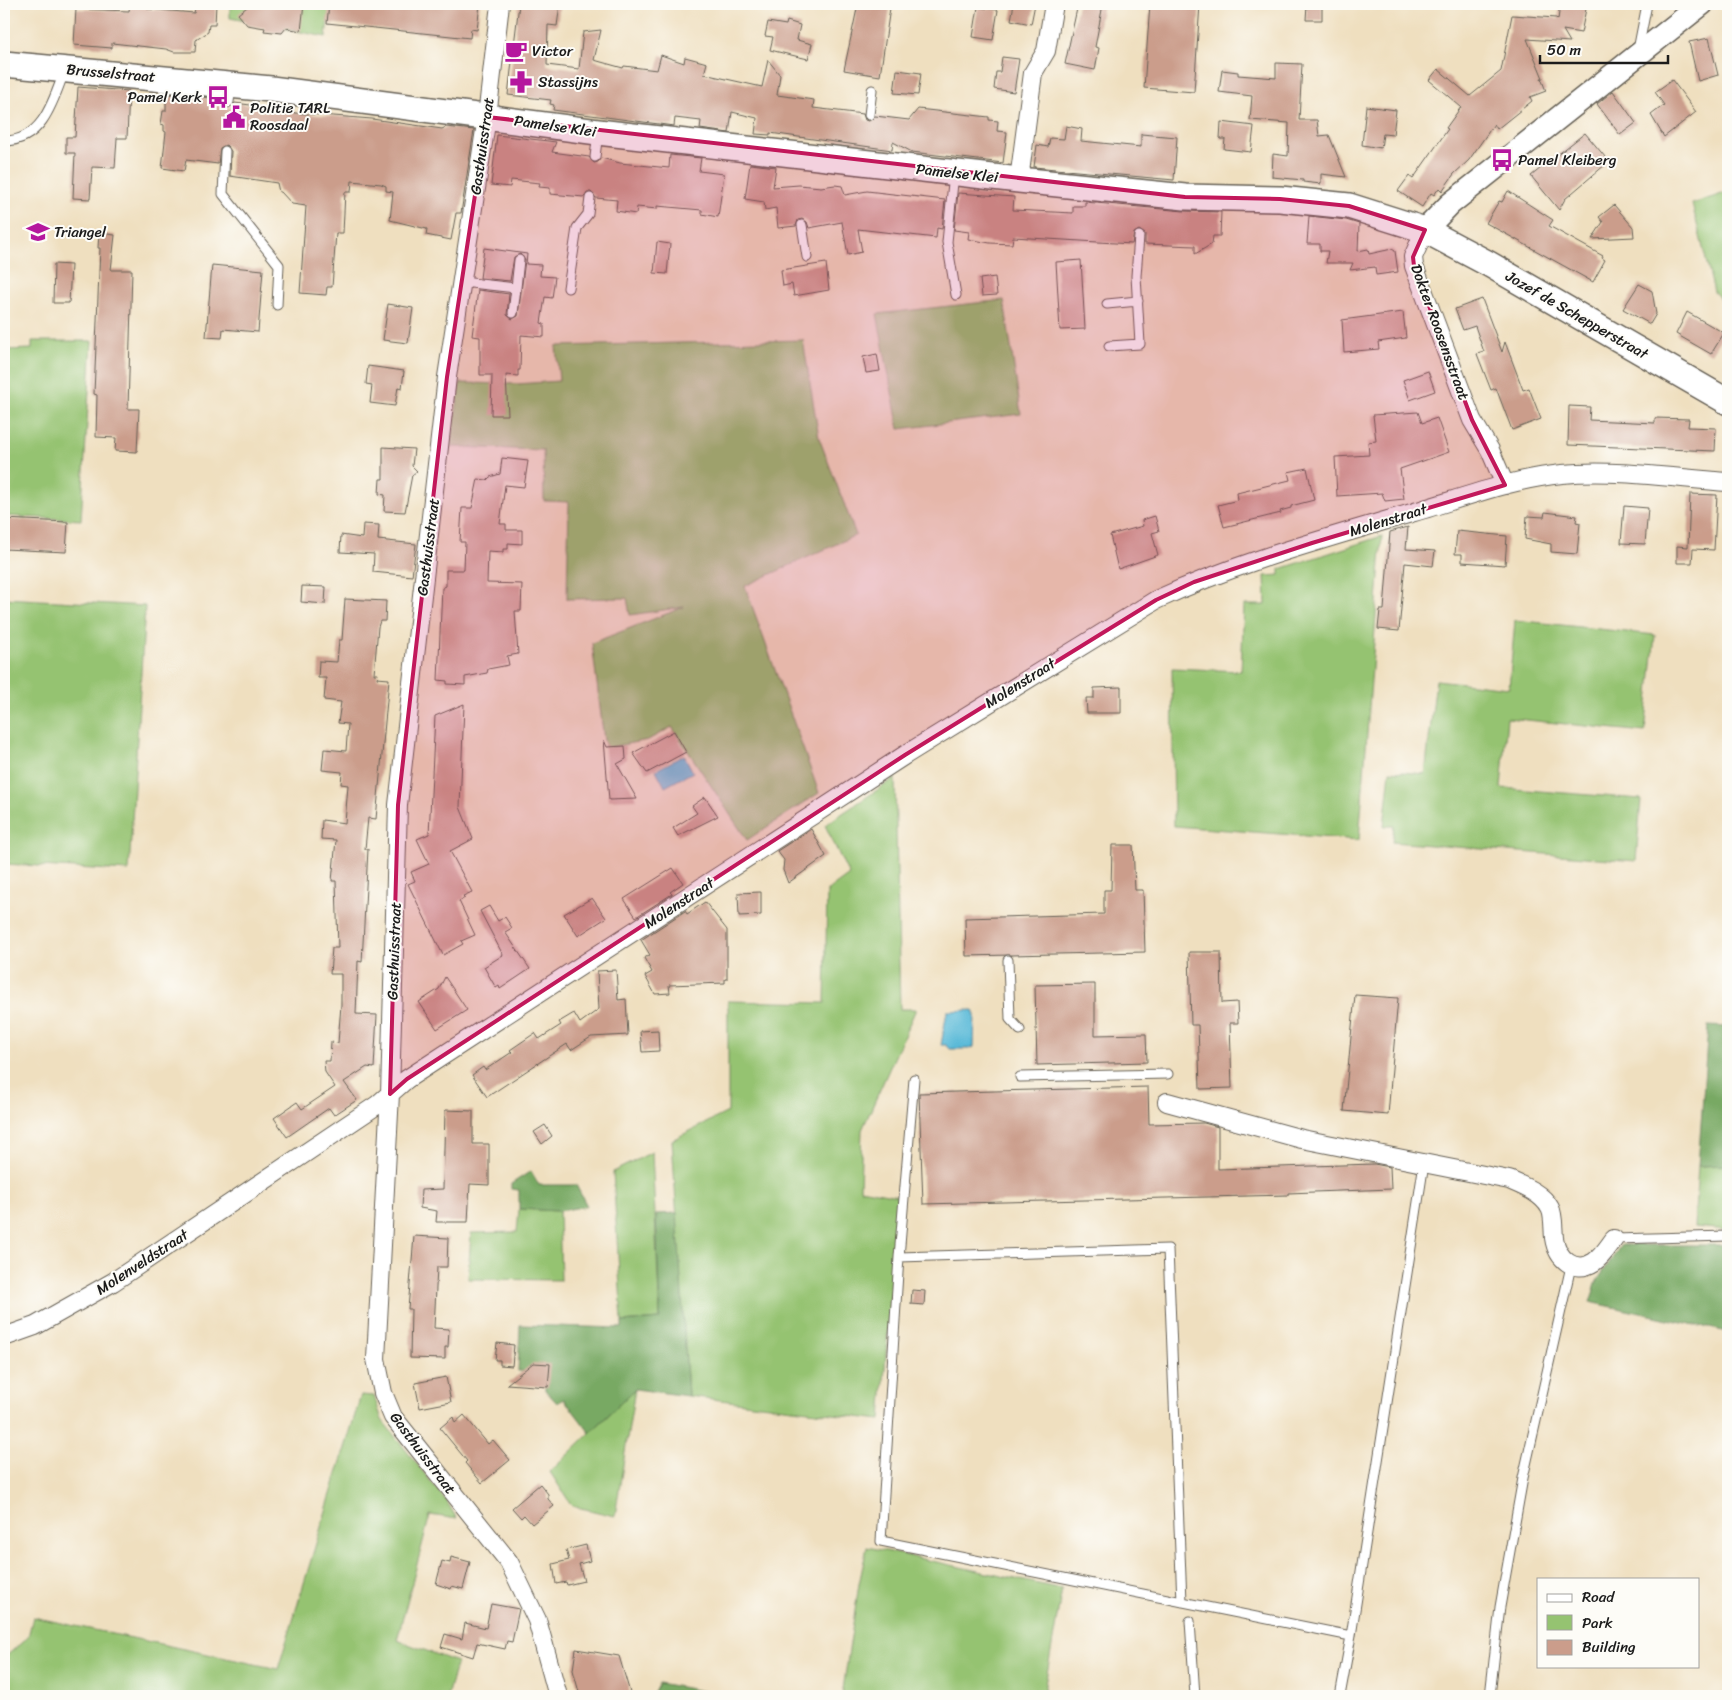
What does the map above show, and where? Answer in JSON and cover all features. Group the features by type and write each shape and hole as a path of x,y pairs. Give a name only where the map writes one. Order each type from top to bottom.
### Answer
{"main road":[{"name":"Brusselstraat","path":"4,64 65,69 230,93 487,117"},
{"name":"Pamelse Klei","path":"487,117 598,132 1019,180 1141,199 1185,197 1280,199 1349,206 1425,230"},
{"name":"Jozef de Schepperstraat","path":"1425,230 1489,264 1728,402"}],"street":[{"name":"Gasthuisstraat","path":"500,4 487,117 447,378 398,805 390,1094 376,1359 383,1393 393,1417 509,1562 537,1620 558,1696"},
{"path":"1019,180 1032,72 1046,52 1054,4"},
{"name":"Dokter Roosensstraat","path":"1505,485 1490,450 1472,420 1414,266 1413,257 1425,230 1450,204 1702,4"},
{"name":"Molenstraat","path":"390,1094 407,1079 904,756 1059,658 1156,600 1194,582 1312,543 1505,485 1561,474 1606,473 1728,482"},
{"name":"Molenveldstraat","path":"4,1337 35,1326 113,1282 377,1105 390,1094"},
{"path":"1167,1102 1302,1139 1509,1180 1533,1191 1550,1208 1554,1240 1559,1256 1572,1266 1581,1267 1594,1263 1614,1239"}],"lane":[{"path":"1637,55 1647,4"},
{"path":"4,141 18,141 32,133 54,100 65,69"},
{"path":"869,115 872,90"},
{"path":"595,157 598,132"},
{"path":"225,151 223,194 279,265 277,306"},
{"path":"954,173 947,242 956,295"},
{"path":"568,288 576,228 588,214 590,198"},
{"path":"802,224 807,258"},
{"path":"1109,346 1140,344 1136,276 1139,236"},
{"path":"513,313 519,260"},
{"path":"462,282 516,288"},
{"path":"1107,304 1138,302"},
{"path":"1008,960 1010,1019 1020,1030"},
{"path":"1020,1077 1168,1074"},
{"path":"914,1079 899,1256 882,1541 1350,1636"},
{"path":"1340,1696 1424,1163"},
{"path":"1614,1239 1728,1236"},
{"path":"899,1256 1168,1249 1182,1602"},
{"path":"1490,1696 1500,1606 1522,1488 1572,1266"},
{"path":"1190,1621 1195,1696"}],"highlighted area":[{"path":"487,117 1185,197 1280,199 1349,206 1425,230 1413,257 1414,266 1472,420 1505,485 1312,543 1194,582 1156,600 905,755 407,1079 390,1094 398,805 447,377"}],"green space":[{"path":"230,4 330,4 326,37 230,18"},
{"path":"1728,192 1728,307 1714,292 1692,204"},
{"path":"1004,300 1021,414 899,429 877,314"},
{"path":"803,340 819,438 856,535 745,586 819,793 747,840 672,727 648,740 605,748 592,643 684,607 630,615 627,598 567,599 569,502 544,501 543,450 451,447 460,383 517,384 559,381 556,346"},
{"path":"32,341 92,341 81,520 4,516 4,350 32,349"},
{"path":"1382,536 1359,840 1174,826 1172,668 1241,671 1244,605 1266,605 1265,576 1280,575 1280,569"},
{"path":"4,598 145,606 129,871 4,864"},
{"path":"1515,620 1655,635 1645,732 1507,718 1501,788 1641,799 1636,861 1392,842 1394,826 1384,826 1390,771 1425,774 1436,680 1509,688"},
{"path":"895,778 900,1009 916,1009 862,1130 860,1189 898,1196 881,1420 688,1396 672,1140 728,1112 728,1001 825,1003 827,891 849,875 825,825"},
{"path":"1708,1026 1728,1027 1728,1165 1698,1166"},
{"path":"652,1152 660,1319 622,1322 613,1172"},
{"path":"1728,1165 1728,1230 1694,1227 1698,1166"},
{"path":"531,1171 539,1185 576,1185 587,1206 559,1211 519,1209 519,1190 511,1189 511,1184"},
{"path":"519,1209 559,1211 561,1280 468,1279 471,1233 517,1232"},
{"path":"677,1213 688,1396 635,1389 590,1433 564,1399 557,1403 545,1390 545,1372 518,1371 520,1325 622,1328 622,1322 660,1319 656,1214"},
{"path":"1621,1245 1728,1245 1728,1332 1590,1302 1597,1281"},
{"path":"635,1389 615,1516 572,1506 550,1472"},
{"path":"361,1395 374,1396 382,1420 447,1502 457,1519 430,1515 397,1640 457,1662 447,1696 4,1696 4,1658 28,1637 33,1617 278,1669"},
{"path":"867,1547 1062,1589 1043,1696 842,1696 859,1584"},
{"path":"659,1683 724,1695 731,1696 652,1696"}],"water":[{"path":"684,755 693,772 665,787 656,770"},
{"path":"973,1010 975,1015 974,1047 970,1049 950,1049 946,1045 941,1045 947,1011"}],"building":[{"path":"130,4 148,4 148,9 194,13 196,4 216,4 215,25 209,25 208,32 196,40 195,52 174,52 166,49 112,43 112,48 74,45 76,9 129,11"},
{"path":"251,4 304,4 301,31 286,28 282,33 264,31 265,28 247,25 238,14"},
{"path":"329,4 480,4 477,30 471,29 470,38 327,23"},
{"path":"519,4 560,4 557,26 548,25 547,65 579,69 583,32 601,30 594,60 623,68 624,66 657,70 661,55 684,63 685,57 707,63 704,74 762,87 768,60 780,75 777,95 814,100 813,108 863,114 865,120 869,121 875,116 909,120 918,109 989,117 989,120 998,121 997,131 1007,132 1003,163 912,152 893,142 892,150 770,133 770,135 755,134 757,118 732,112 729,133 700,129 701,121 675,118 674,126 553,110 554,105 550,104 551,100 508,95"},
{"path":"858,4 890,8 880,76 844,70"},
{"path":"1014,4 1035,4 1031,24 1011,20"},
{"path":"1078,4 1103,4 1095,47 1099,48 1095,70 1065,64"},
{"path":"1150,4 1200,4 1194,92 1144,88"},
{"path":"1307,4 1322,4 1322,20 1306,20"},
{"path":"1560,4 1587,4 1581,33 1563,30 1570,42 1527,39 1543,78 1541,78 1546,91 1530,97 1532,101 1497,129 1494,124 1469,160 1454,174 1442,191 1439,188 1434,195 1431,193 1422,207 1398,191 1409,176 1413,179 1461,107 1429,80 1438,69 1470,96 1501,71 1512,15 1556,18 1558,20"},
{"path":"978,7 998,10 993,40 973,37"},
{"path":"787,21 800,25 797,40 812,44 808,59 770,50 773,37 765,36 768,22 786,25"},
{"path":"1709,38 1718,75 1698,81 1689,42"},
{"path":"1002,57 1019,59 1014,92 994,89 996,72 1000,72"},
{"path":"1276,63 1302,64 1299,120 1317,120 1319,136 1329,135 1346,177 1321,174 1321,184 1272,177 1273,154 1288,156 1289,123 1250,120 1252,96 1219,92 1222,70 1238,72 1238,75 1276,78"},
{"path":"897,70 921,73 918,95 894,93"},
{"path":"1672,80 1696,112 1664,137 1651,115 1664,105 1655,92"},
{"path":"78,87 129,91 127,138 117,138 115,168 92,167 90,199 73,198 75,153 66,153 66,137 75,137"},
{"path":"1613,91 1636,123 1620,135 1597,104"},
{"path":"166,94 222,99 225,107 229,108 235,103 258,106 258,111 288,112 291,109 295,113 372,119 442,129 446,127 474,130 461,213 456,213 451,240 426,235 427,229 390,220 393,192 386,191 386,186 381,184 352,181 351,192 345,192 343,233 336,233 332,287 327,287 326,295 300,293 306,206 292,204 279,192 277,183 230,176 231,151 226,145 220,148 218,164 186,160 184,171 162,168 166,132 164,131 164,125 161,124 163,111 166,111"},
{"path":"1366,106 1396,110 1393,135 1383,134 1381,148 1362,145"},
{"path":"1221,122 1254,126 1251,152 1224,149 1225,139 1220,139"},
{"path":"1066,126 1082,129 1081,141 1141,147 1141,134 1177,137 1174,180 1034,167 1037,145 1048,147 1050,138 1064,139"},
{"path":"1585,133 1606,158 1603,160 1606,164 1565,199 1559,210 1531,176"},
{"path":"497,135 556,142 552,152 589,157 594,163 598,162 601,158 620,163 669,168 670,155 701,158 699,171 724,174 718,217 702,214 702,210 657,206 657,209 637,207 636,214 616,211 617,200 596,198 591,192 587,192 584,197 550,194 550,188 539,187 540,183 511,180 510,187 491,185"},
{"path":"750,164 776,167 773,187 799,185 821,187 835,185 842,186 845,195 867,191 945,200 942,229 937,228 936,238 858,229 862,252 848,255 842,222 809,228 807,222 802,219 798,220 796,226 778,228 776,208 765,210 764,202 745,199"},
{"path":"1508,191 1553,220 1549,226 1603,256 1602,258 1605,260 1593,282 1486,223 1499,201 1502,202"},
{"path":"958,193 1014,197 1013,210 1073,213 1073,206 1085,206 1085,202 1184,211 1221,212 1220,236 1213,236 1212,244 1195,254 1195,246 1145,244 1145,234 1139,230 1134,233 1132,244 1013,237 1012,244 990,243 968,239 969,232 954,230"},
{"path":"1614,205 1633,227 1634,237 1592,239 1603,222 1599,217"},
{"path":"1309,216 1346,220 1359,224 1358,251 1368,249 1369,254 1392,249 1395,251 1398,272 1376,275 1375,267 1350,270 1353,263 1326,263 1328,251 1320,251 1320,244 1307,244"},
{"path":"99,233 115,235 111,270 132,270 128,409 139,409 137,452 115,451 116,438 96,437 97,395 94,394"},
{"path":"657,242 670,244 667,274 654,273"},
{"path":"484,248 527,254 526,264 541,265 540,276 555,277 552,298 545,297 541,323 544,324 544,337 521,335 520,370 518,370 518,376 506,375 508,415 491,415 492,375 480,375 480,337 472,336 478,290 509,294 507,315 512,319 518,316 525,260 520,254 514,257 510,281 480,278"},
{"path":"1081,260 1085,329 1060,330 1056,262"},
{"path":"826,263 829,290 794,296 792,284 783,286 781,270"},
{"path":"54,264 71,265 69,303 53,303"},
{"path":"212,265 263,270 258,332 223,329 222,338 206,337"},
{"path":"995,277 997,295 982,296 980,279"},
{"path":"1639,284 1652,291 1656,314 1650,324 1623,309"},
{"path":"1482,299 1502,352 1505,342 1523,390 1529,388 1541,419 1512,430 1496,388 1491,390 1477,354 1484,352 1475,326 1463,330 1455,309"},
{"path":"388,304 413,308 408,343 383,340"},
{"path":"1403,312 1406,338 1378,342 1379,349 1344,352 1342,320"},
{"path":"1687,312 1724,333 1711,354 1676,334"},
{"path":"877,354 880,371 866,373 863,357"},
{"path":"368,366 404,371 402,388 398,387 395,406 370,403 372,385 366,384"},
{"path":"1428,371 1435,391 1410,400 1403,380"},
{"path":"1569,406 1590,407 1589,420 1655,423 1655,418 1689,419 1688,427 1716,428 1715,451 1568,445"},
{"path":"1418,412 1422,423 1437,418 1449,452 1400,469 1404,499 1385,501 1382,493 1337,496 1335,457 1369,455 1368,442 1376,441 1373,415"},
{"path":"383,447 414,449 412,466 417,471 412,475 405,512 384,511 385,495 379,494 380,479 383,479"},
{"path":"502,458 528,461 524,487 505,485 500,524 506,524 506,530 522,530 522,544 508,543 508,549 503,549 503,552 488,551 487,583 522,584 521,611 515,611 518,654 507,656 509,665 488,669 487,673 465,677 465,685 447,684 447,681 438,680 442,588 446,586 446,570 464,570 465,542 460,542 462,508 472,508 478,479 487,480 500,474"},
{"path":"1307,468 1314,500 1291,506 1291,508 1280,511 1281,513 1224,527 1218,505 1238,500 1237,493 1290,480 1288,472"},
{"path":"1690,494 1717,495 1714,550 1693,549 1692,563 1677,563 1677,546 1688,547"},
{"path":"1624,506 1648,508 1645,544 1621,543"},
{"path":"1545,512 1577,516 1576,522 1580,523 1577,554 1551,552 1551,544 1525,539 1527,516 1544,517"},
{"path":"1155,516 1159,531 1152,533 1158,555 1118,569 1110,535 1143,526 1142,520"},
{"path":"4,519 68,522 66,552 4,549"},
{"path":"363,524 379,525 378,540 416,544 412,576 373,572 374,554 340,552 341,535 362,538"},
{"path":"1408,527 1406,549 1435,551 1433,566 1405,563 1399,631 1378,629 1380,610 1384,610 1390,532"},
{"path":"1457,531 1507,536 1505,565 1462,562 1462,554 1455,554"},
{"path":"302,586 326,587 325,604 301,602"},
{"path":"345,599 386,601 385,621 380,621 378,627 374,674 378,674 377,678 389,679 376,819 368,818 365,849 368,849 362,962 358,961 356,1014 377,1015 374,1068 367,1067 344,1082 357,1100 334,1115 329,1108 287,1137 274,1118 297,1102 302,1109 335,1087 325,1072 324,1061 330,1061 331,1042 338,1043 341,1005 341,974 330,974 332,948 338,948 336,881 332,881 336,840 321,839 322,820 345,823 348,785 341,784 342,772 322,770 324,749 346,751 348,724 338,723 341,702 324,700 326,678 318,678 319,661 337,662 339,640 342,640"},
{"path":"1121,687 1121,713 1087,713 1086,698 1094,698 1094,688"},
{"path":"464,704 460,807 473,839 450,851 472,892 463,896 465,898 459,901 475,935 461,941 463,944 443,955 408,884 415,881 411,872 429,864 417,839 429,834 435,716"},
{"path":"674,731 686,752 647,773 633,753"},
{"path":"604,740 607,747 625,746 626,759 617,764 637,799 609,800"},
{"path":"705,797 718,816 678,836 673,828 697,813 692,806"},
{"path":"811,829 826,856 788,883 783,870 784,860 777,851"},
{"path":"1112,845 1133,845 1135,890 1143,890 1145,952 966,956 965,918 1104,914 1104,890 1111,890"},
{"path":"673,868 683,883 670,892 672,894 636,917 624,899"},
{"path":"761,892 761,915 739,916 738,893"},
{"path":"592,898 606,918 578,936 564,914"},
{"path":"705,902 727,930 727,979 725,979 725,983 669,985 670,993 655,994 645,976 652,972 644,958 650,955 641,940 685,911 687,914"},
{"path":"489,906 498,921 505,917 512,928 505,932 530,969 500,989 499,986 496,988 484,967 503,955 480,911"},
{"path":"1189,952 1221,952 1222,1003 1237,1002 1238,1023 1230,1023 1232,1088 1200,1089 1198,1025 1191,1025"},
{"path":"616,970 618,1000 626,999 628,1035 591,1037 571,1050 567,1044 487,1097 472,1075 483,1067 485,1070 512,1052 510,1050 535,1033 539,1039 561,1025 559,1022 574,1013 580,1023 599,1009 597,971"},
{"path":"445,977 467,1010 437,1029 419,1002 439,989"},
{"path":"1095,984 1095,1035 1146,1034 1147,1062 1037,1065 1035,985"},
{"path":"1355,995 1398,998 1388,1115 1344,1111"},
{"path":"658,1030 659,1051 642,1052 640,1031"},
{"path":"1148,1087 1149,1124 1204,1123 1218,1127 1218,1169 1374,1164 1390,1167 1391,1189 1288,1193 1288,1195 923,1204 919,1093"},
{"path":"445,1110 473,1111 473,1144 489,1144 489,1185 470,1184 468,1222 436,1222 437,1211 420,1208 421,1190 443,1189"},
{"path":"545,1125 552,1136 542,1144 534,1132"},
{"path":"414,1236 448,1238 447,1267 437,1267 434,1328 449,1329 448,1347 445,1347 445,1359 410,1358 411,1309 408,1309"},
{"path":"912,1290 925,1291 924,1305 911,1304"},
{"path":"497,1343 514,1345 512,1366 500,1365 500,1360 495,1360"},
{"path":"533,1363 550,1364 548,1387 507,1384"},
{"path":"446,1377 451,1402 420,1408 415,1383"},
{"path":"464,1415 488,1444 493,1440 510,1460 482,1483 440,1428 453,1417 455,1423"},
{"path":"540,1484 554,1506 532,1524 524,1515 521,1518 512,1508"},
{"path":"586,1545 590,1561 579,1564 584,1581 567,1585 566,1582 556,1584 553,1564 569,1560 566,1550"},
{"path":"451,1557 470,1562 463,1589 452,1586 451,1589 436,1584 442,1561 450,1563"},
{"path":"491,1604 519,1609 512,1642 507,1641 505,1649 477,1643 473,1657 441,1647 445,1634 462,1639 465,1623 486,1628"},
{"path":"576,1649 619,1656 631,1696 580,1696 573,1670"}],"place":[{"name":"Victor","path":"516,51"},
{"name":"Stassijns","path":"521,82"},
{"name":"Pamel Kerk","path":"218,97"},
{"name":"Politie TARL Roosdaal","path":"234,117"},
{"name":"Pamel Kleiberg","path":"1502,160"},
{"name":"Triangel","path":"38,232"}]}
